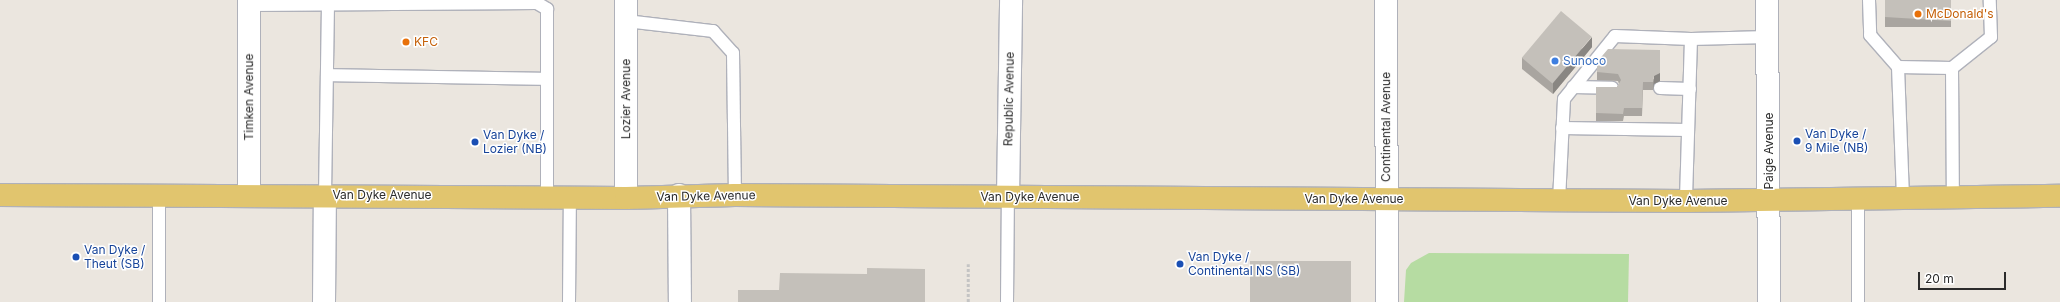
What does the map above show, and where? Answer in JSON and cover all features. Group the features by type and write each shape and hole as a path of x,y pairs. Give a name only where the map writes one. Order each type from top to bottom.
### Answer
{"main road":[{"name":"Van Dyke Avenue","path":"0,195 325,195 626,198 679,195 735,195 1560,201 1769,201 2060,196"}],"street":[{"name":"Republic Avenue","path":"1008,197 1011,0"},
{"name":"Continental Avenue","path":"1386,0 1386,302"},
{"name":"Paige Avenue","path":"1767,0 1769,302"},
{"name":"Timken Avenue","path":"249,195 250,3"},
{"name":"Lozier Avenue","path":"626,11 626,198"},
{"path":"324,302 325,195"},
{"path":"679,195 680,302"}],"lane":[{"path":"1869,0 1870,34 1898,67 1903,199"},
{"path":"1898,67 1952,68 1991,37 1990,0"},
{"path":"250,3 328,5 537,3 547,9 547,197"},
{"path":"325,195 328,5"},
{"path":"626,11 713,31 733,53 735,195"},
{"path":"1560,201 1564,99 1615,36 1691,39 1768,37"},
{"path":"1686,201 1691,39"},
{"path":"1952,68 1952,198"},
{"path":"327,75 548,79"},
{"path":"1573,87 1614,88"},
{"path":"1660,88 1690,89"},
{"path":"1562,128 1688,130"},
{"path":"159,195 159,302"},
{"path":"569,302 570,197"},
{"path":"1007,302 1008,197"},
{"path":"1858,200 1858,302"}],"path":[{"path":"968,264 968,302"}],"green space":[{"path":"1429,253 1629,254 1628,302 1404,302 1406,270 1411,263"}],"building":[{"name":"McDonald's","path":"1885,0 1951,0 1951,21 1885,17"},
{"path":"1561,11 1592,37 1552,83 1522,58"},
{"path":"1608,49 1660,50 1660,73 1654,76 1653,82 1643,82 1642,108 1624,108 1623,114 1596,113 1596,87 1617,87 1621,80 1618,74 1597,72 1597,62"},
{"path":"1250,261 1351,261 1351,302 1250,302"},
{"path":"867,268 925,269 925,302 738,302 738,290 779,290 780,273 867,274"}],"place":[{"name":"McDonald's","path":"1918,14"},
{"name":"KFC","path":"406,42"},
{"name":"Sunoco","path":"1555,61"},
{"name":"Van Dyke / 9 Mile (NB)","path":"1797,141"},
{"name":"Van Dyke / Lozier (NB)","path":"475,142"},
{"name":"Van Dyke / Theut (SB)","path":"76,257"},
{"name":"Van Dyke / Continental NS (SB)","path":"1180,264"}]}
